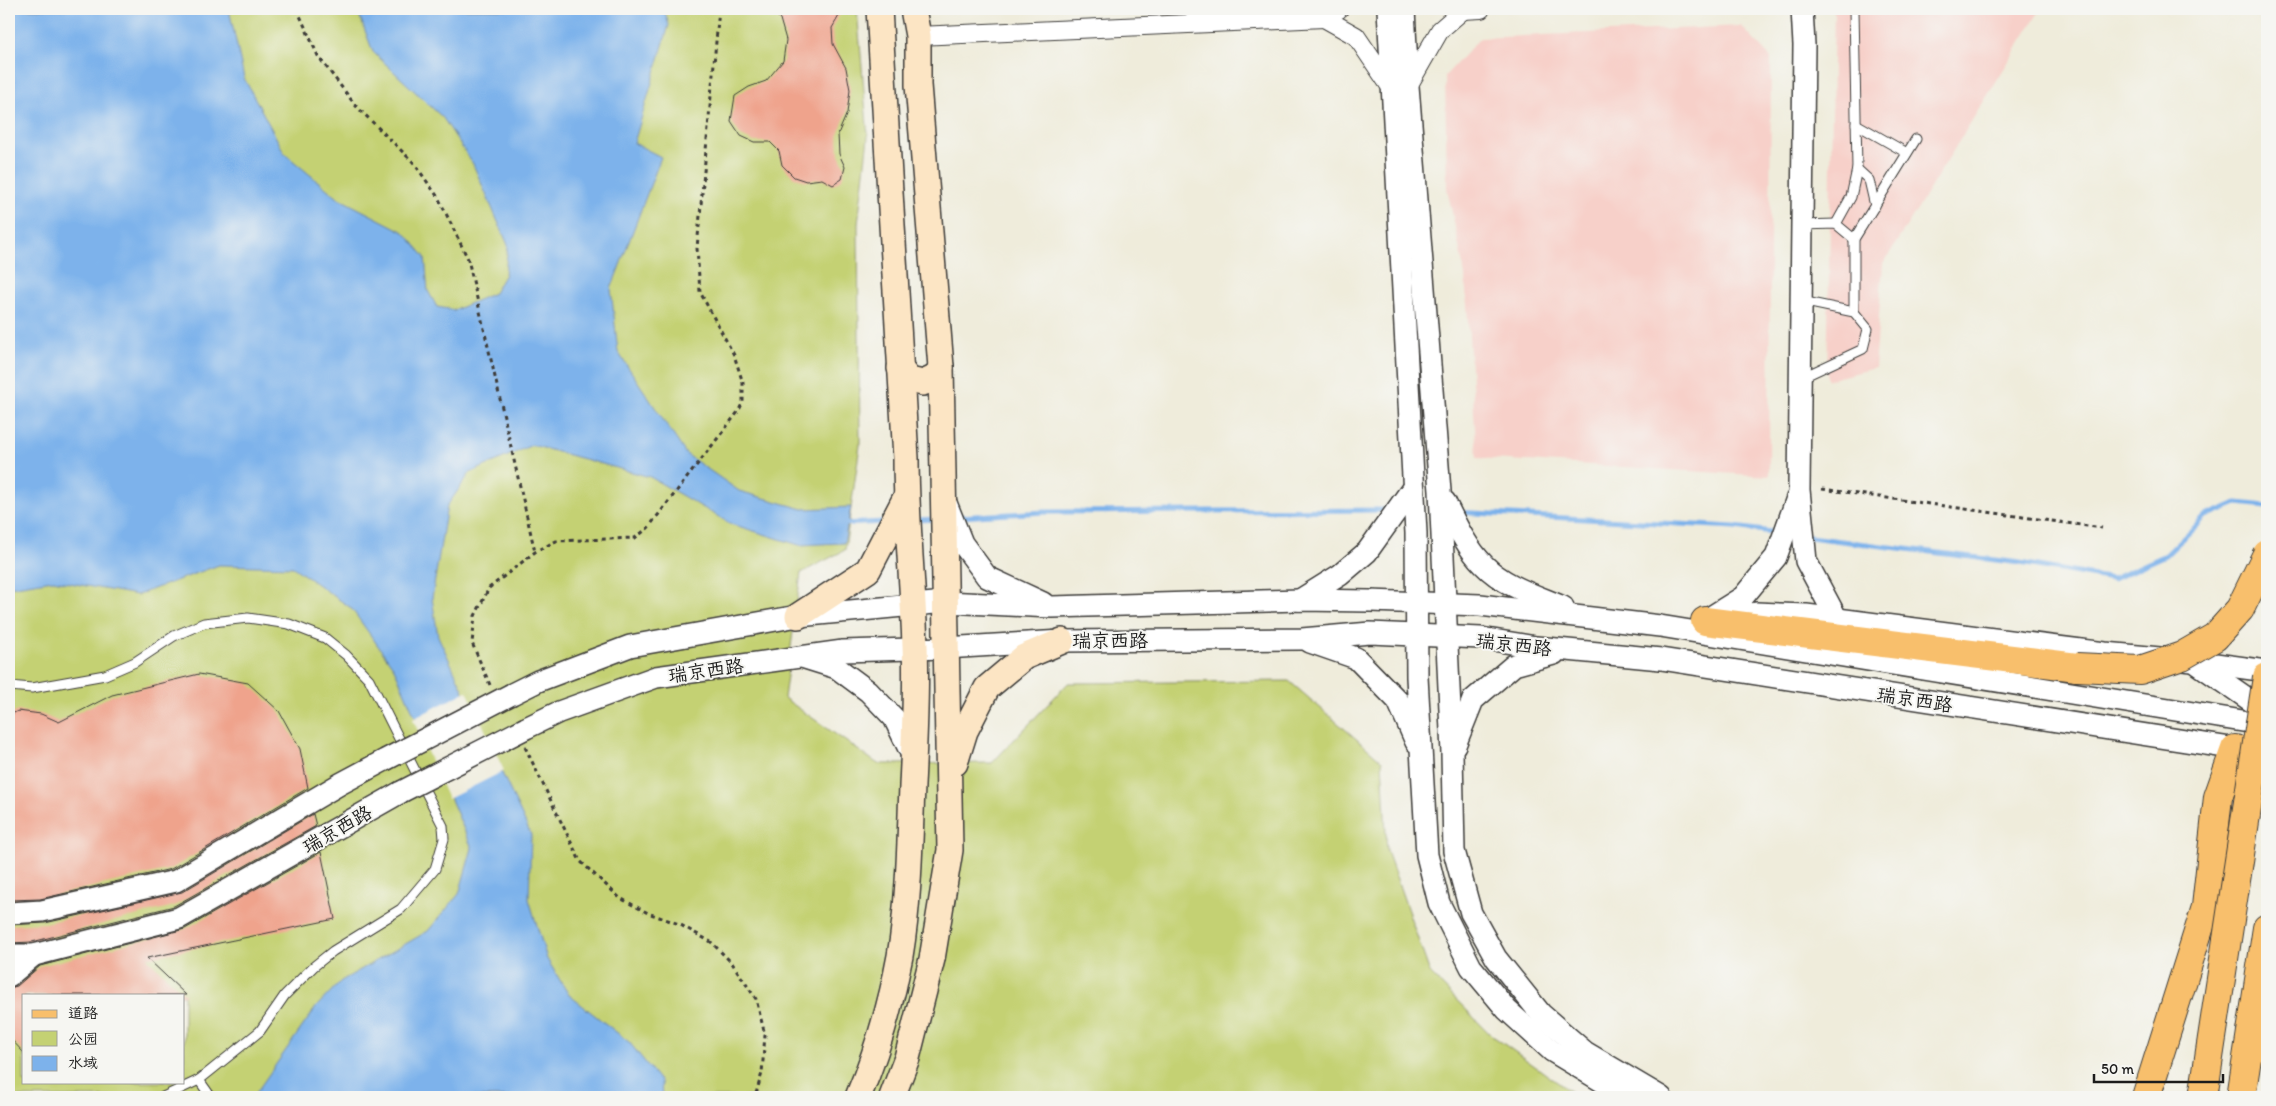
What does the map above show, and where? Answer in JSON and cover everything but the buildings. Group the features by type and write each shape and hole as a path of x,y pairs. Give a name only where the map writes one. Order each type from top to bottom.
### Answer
{"main road":[{"path":"858,1097 876,1055 900,955 910,852 914,758 915,648 912,569 906,497 906,458 879,9"},
{"path":"892,1097 907,1058 932,959 950,850 941,367 918,85 918,36 913,9"},
{"path":"900,368 909,380 923,384 936,377 941,367"},
{"path":"798,616 868,570 906,497"},
{"path":"1706,621 2077,668 2140,670 2182,656 2215,637 2240,609 2267,554"},
{"path":"950,779 965,731 988,688 1024,657 1062,641"},
{"path":"2203,1097 2267,678"},
{"path":"2146,1097 2206,907 2218,796 2235,749"},
{"path":"910,852 916,836 928,831 942,835 950,850"},
{"path":"2241,1097 2267,928"}],"street":[{"path":"918,36 1324,18 1339,9"},
{"path":"1388,9 1400,88 1439,485 1452,536 1445,604 1452,752 1454,851 1470,913 1496,958 1541,1014 1585,1052 1661,1097"},
{"path":"1404,9 1400,88 1412,483 1416,533 1417,677 1427,855 1439,903 1471,967 1507,1010 1552,1051 1628,1097"},
{"path":"1400,88 1440,30 1462,9 1481,9"},
{"path":"1802,9 1804,45 1799,491 1806,561 1838,621"},
{"path":"1324,18 1356,36 1400,88"},
{"path":"1300,600 1340,575 1367,552 1412,483"},
{"path":"1706,621 1743,597 1776,557 1799,491"},
{"path":"944,497 962,543 987,577 1052,607"},
{"path":"1452,536 1484,566 1511,584 1584,616"},
{"name":"瑞京西路","path":"9,912 42,910 176,881 340,784 502,692 538,681 630,646 798,616 945,602 1052,607 1300,600 1445,604 1584,616 1660,626 2267,726"},
{"path":"1660,626 1756,613 1806,615 1838,621 2267,671"},
{"name":"瑞京西路","path":"9,956 34,955 179,918 401,792 524,735 559,712 656,677 843,651 945,648 1062,641 1302,639 1370,633 1481,638 1566,651 1661,660 2267,754"},
{"path":"1302,639 1356,658 1398,701 1422,756"},
{"path":"1452,752 1473,700 1514,665 1566,651"},
{"path":"800,657 837,668 868,691 894,718 914,758"},
{"path":"2193,661 2267,712"},
{"path":"9,976 34,955"}],"lane":[{"path":"1836,224 1851,197 1857,169 1854,9"},
{"path":"1856,124 1907,153"},
{"path":"1854,312 1854,239 1916,139"},
{"path":"1857,169 1869,180 1876,206"},
{"path":"1802,225 1836,224 1854,239"},
{"path":"1800,378 1862,349 1868,329 1854,312 1801,301"},
{"path":"9,686 32,688 105,675 135,662 174,636 204,623 248,618 289,624 325,638 346,655 369,679 444,826 444,839 435,869 401,910 333,951 312,967 286,995 260,1032 199,1080 163,1097"},
{"path":"199,1080 211,1097"}],"path":[{"path":"297,9 318,56 356,106 413,162 438,197 468,259 515,474 535,552"},
{"path":"502,692 483,673 472,643 475,616 490,588 535,552 556,541 635,538 648,528 724,430 743,402 743,383 734,355 700,292 697,248 719,9"},
{"path":"1822,489 2102,528"},
{"path":"524,735 537,768 580,861 620,898 648,913 679,924 711,942 732,963 756,998 765,1035 762,1072 755,1097"}],"shaded area":[{"path":"1834,9 2041,9 1883,264 1875,368 1827,380"},
{"path":"1741,26 1771,58 1769,476 1477,458 1465,275 1447,188 1445,76 1480,38"}],"green space":[{"path":"9,9 857,9 868,137 858,224 860,445 845,550 801,573 784,698 878,764 992,763 1068,683 1289,681 1382,761 1387,851 1430,973 1490,1034 1578,1097 9,1097"}],"water":[{"path":"9,9 229,9 244,78 285,154 338,198 404,232 425,257 428,291 437,307 455,310 494,293 505,274 508,245 473,164 443,118 373,52 357,9 664,9 669,25 634,143 661,157 611,289 618,352 686,454 739,491 803,509 851,507 844,543 799,545 731,524 650,477 532,445 470,473 447,506 432,598 438,636 531,835 529,899 547,959 569,995 629,1042 661,1082 662,1097 253,1097 317,1006 341,981 428,931 459,894 472,848 394,668 351,608 293,567 219,565 137,595 53,580 9,587"}],"pier":[{"path":"467,691 504,771 448,799 413,719"}],"waterway":[{"path":"1809,537 2020,563 2113,579 2166,555 2206,516 2237,503 2267,506"},
{"path":"958,517 1045,512 1390,510"},
{"path":"1455,512 1735,527 1779,533"},
{"path":"916,520 937,519"},
{"path":"841,524 885,522"}]}
